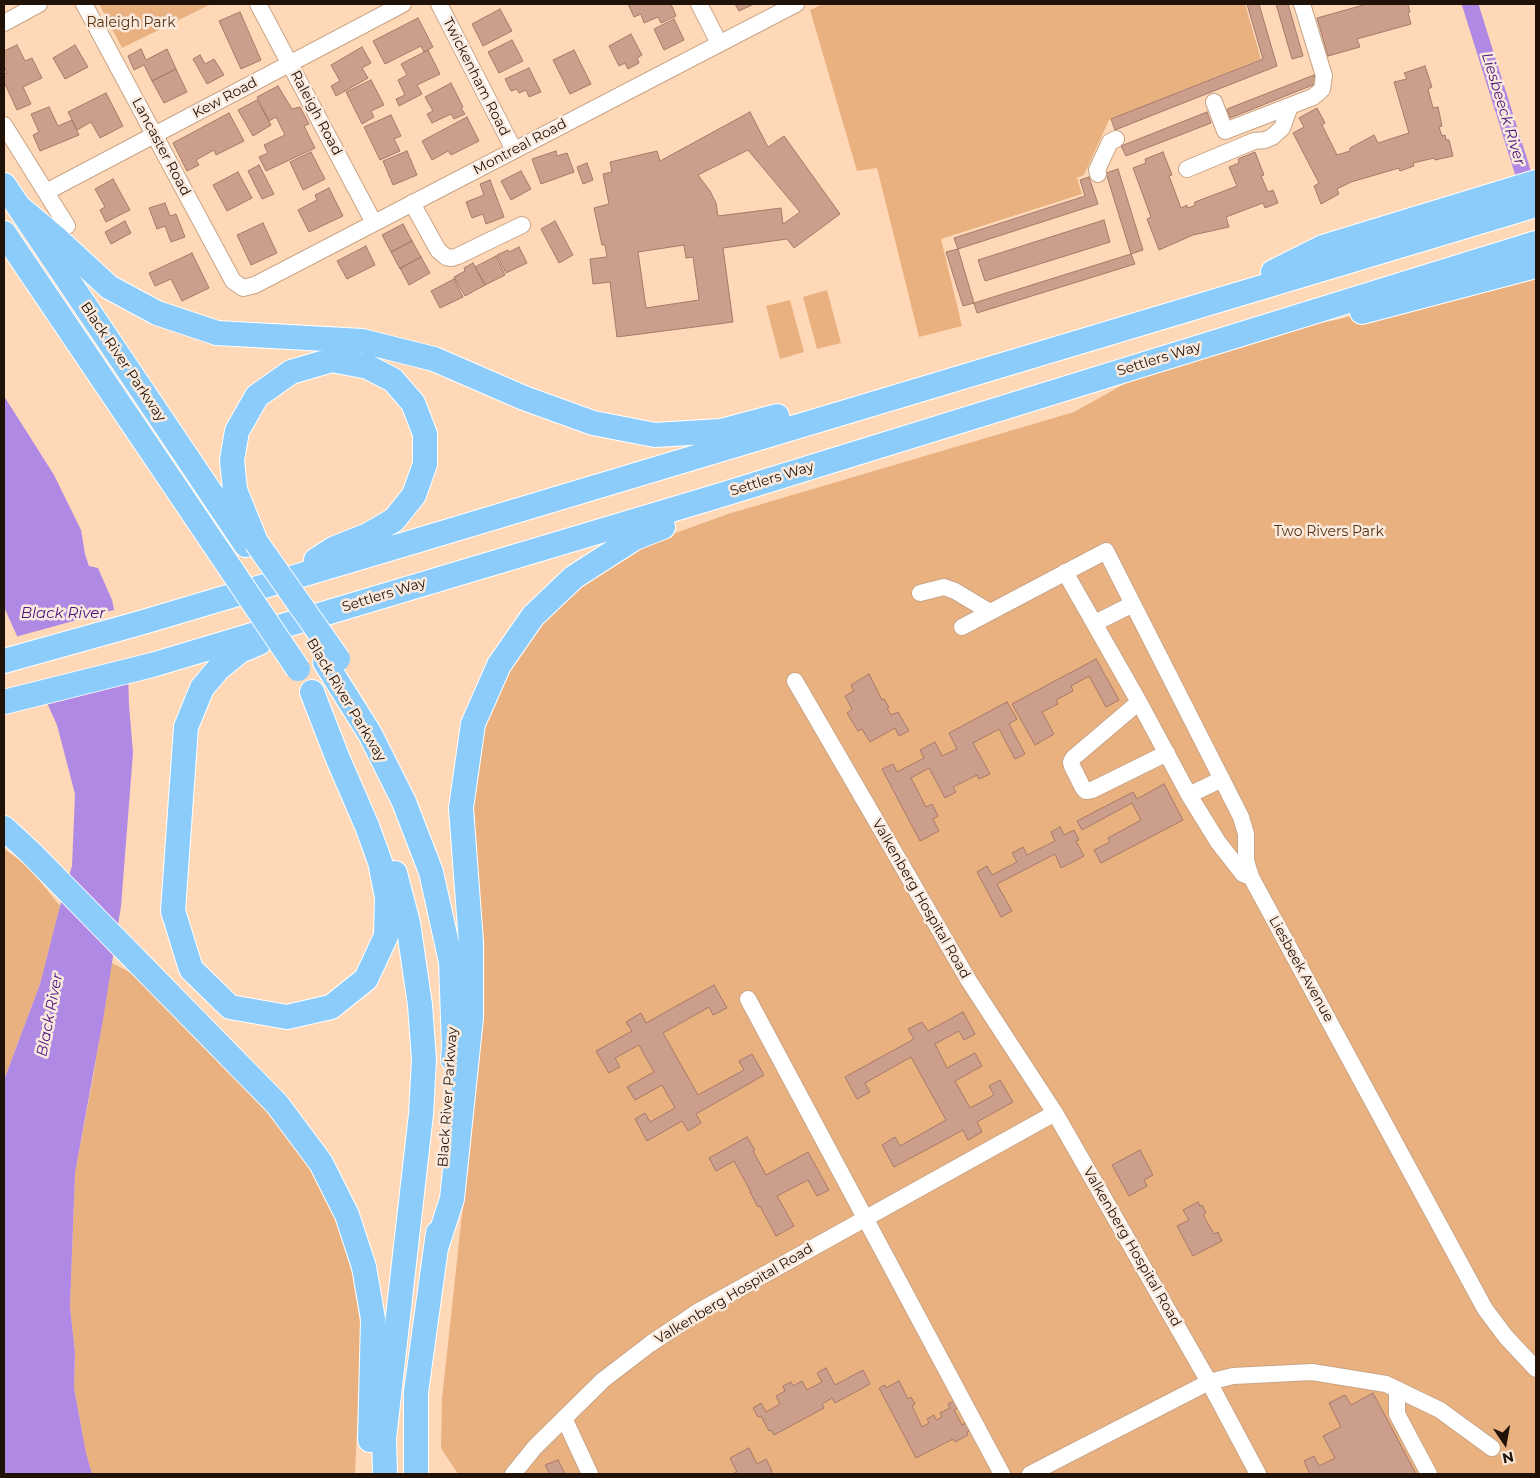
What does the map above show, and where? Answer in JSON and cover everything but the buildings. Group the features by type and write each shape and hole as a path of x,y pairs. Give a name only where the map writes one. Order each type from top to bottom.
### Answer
{"highway":[{"path":"1212,302 1323,247 1536,182"},
{"name":"Black River Parkway","path":"4,184 332,660 404,802 431,872 450,962 454,1046 436,1248 416,1392 416,1474"},
{"path":"7,660 140,623 1536,205"},
{"path":"19,207 109,287 156,313 217,333 362,341 434,359 524,398 593,423 655,435 721,431 783,415 896,397"},
{"name":"Black River Parkway","path":"4,233 298,669 356,769 387,844 408,924 420,1005 424,1060 421,1114 384,1439 385,1474"},
{"name":"Settlers Way","path":"12,700 152,665 721,495 1536,243"},
{"path":"1182,352 1340,318 1532,267"},
{"path":"251,543 235,490 232,460 237,430 257,396 291,372 332,360 368,366 393,380 413,404 425,434 425,464 414,495 394,520 368,535 333,549 287,579"},
{"path":"436,1248 452,1199 471,1018 471,942 461,808 473,724 499,665 533,616 574,576 635,538 697,515 721,495"},
{"path":"312,692 380,862 387,897 386,936 366,979 331,1007 287,1017 230,1007 191,970 173,911 186,727 202,688 218,669 240,651 334,610"},
{"path":"4,828 31,853 277,1104 321,1163 348,1216 364,1267 373,1319 370,1474"}],"street":[{"path":"4,23 40,4"},
{"name":"Lancaster Road","path":"84,4 233,281 242,288"},
{"name":"Raleigh Road","path":"258,4 374,223"},
{"name":"Kew Road","path":"46,192 403,4"},
{"name":"Twickenham Road","path":"439,4 514,150"},
{"path":"699,4 719,43"},
{"name":"Montreal Road","path":"242,288 255,285 796,4"},
{"path":"1214,102 1224,131 1313,97 1322,89 1324,76 1302,4"},
{"path":"1187,169 1254,141 1272,137 1282,128 1290,106"},
{"path":"4,125 67,226"},
{"path":"1098,174 1097,170 1110,142 1116,139"},
{"path":"412,203 438,250 446,257 458,256 522,225"},
{"name":"Liesbeek Avenue","path":"1065,572 1106,551 1241,817 1246,834 1246,860 1251,877 1485,1309 1506,1337 1536,1369"},
{"path":"962,627 1065,572 1189,795 1218,842 1244,874 1251,877"},
{"path":"920,593 944,587 955,590 990,612"},
{"path":"1095,623 1133,604"},
{"name":"Valkenberg Hospital Road","path":"795,681 970,981 1055,1113 1209,1382 1258,1474"},
{"path":"1139,702 1072,758 1072,766 1083,788 1086,791 1092,790 1167,754"},
{"path":"1189,795 1222,779"},
{"path":"748,999 1002,1474"},
{"name":"Valkenberg Hospital Road","path":"513,1474 534,1447 603,1380 650,1344 700,1311 1055,1113"},
{"path":"1030,1474 1209,1382 1233,1376 1312,1372 1386,1384 1440,1410 1492,1448"},
{"path":"1396,1389 1397,1414 1429,1474"},
{"path":"564,1418 590,1474"}],"green space":[{"name":"Raleigh Park","path":"99,4 211,4 122,48"},
{"path":"823,4 1245,4 1261,59 1109,120 1084,175 1077,178 1082,194 941,239 962,326 919,337 877,168 857,171 810,10"},
{"name":"Two Rivers Park","path":"1536,266 1536,1474 458,1474 441,1448 442,1399 480,1048 483,976 473,826 475,819 473,806 475,766 480,738 489,712 512,665 546,617 598,572 629,553 659,539 728,514 1074,412 1182,352 1340,319"},
{"path":"827,290 841,343 817,349 803,297"},
{"path":"790,300 804,352 780,359 766,306"},
{"path":"4,849 27,865 60,906 40,984 4,1080"},
{"path":"112,963 135,975 260,1100 313,1170 334,1211 353,1277 360,1322 360,1369 355,1474 92,1474 86,1453 74,1388 75,1352 70,1307 75,1173"}],"water":[{"name":"Black River","path":"4,396 54,475 81,530 89,566 98,568 112,600 128,674 133,753 121,906 103,1020 75,1173 70,1307 75,1352 74,1388 86,1453 92,1474 4,1474 4,1080 40,984 72,866 75,794 57,725 4,607"}],"pier":[{"path":"117,609 131,682 45,705 15,637"}],"waterway":[{"name":"Liesbeeck River","path":"1470,4 1530,195"}]}
